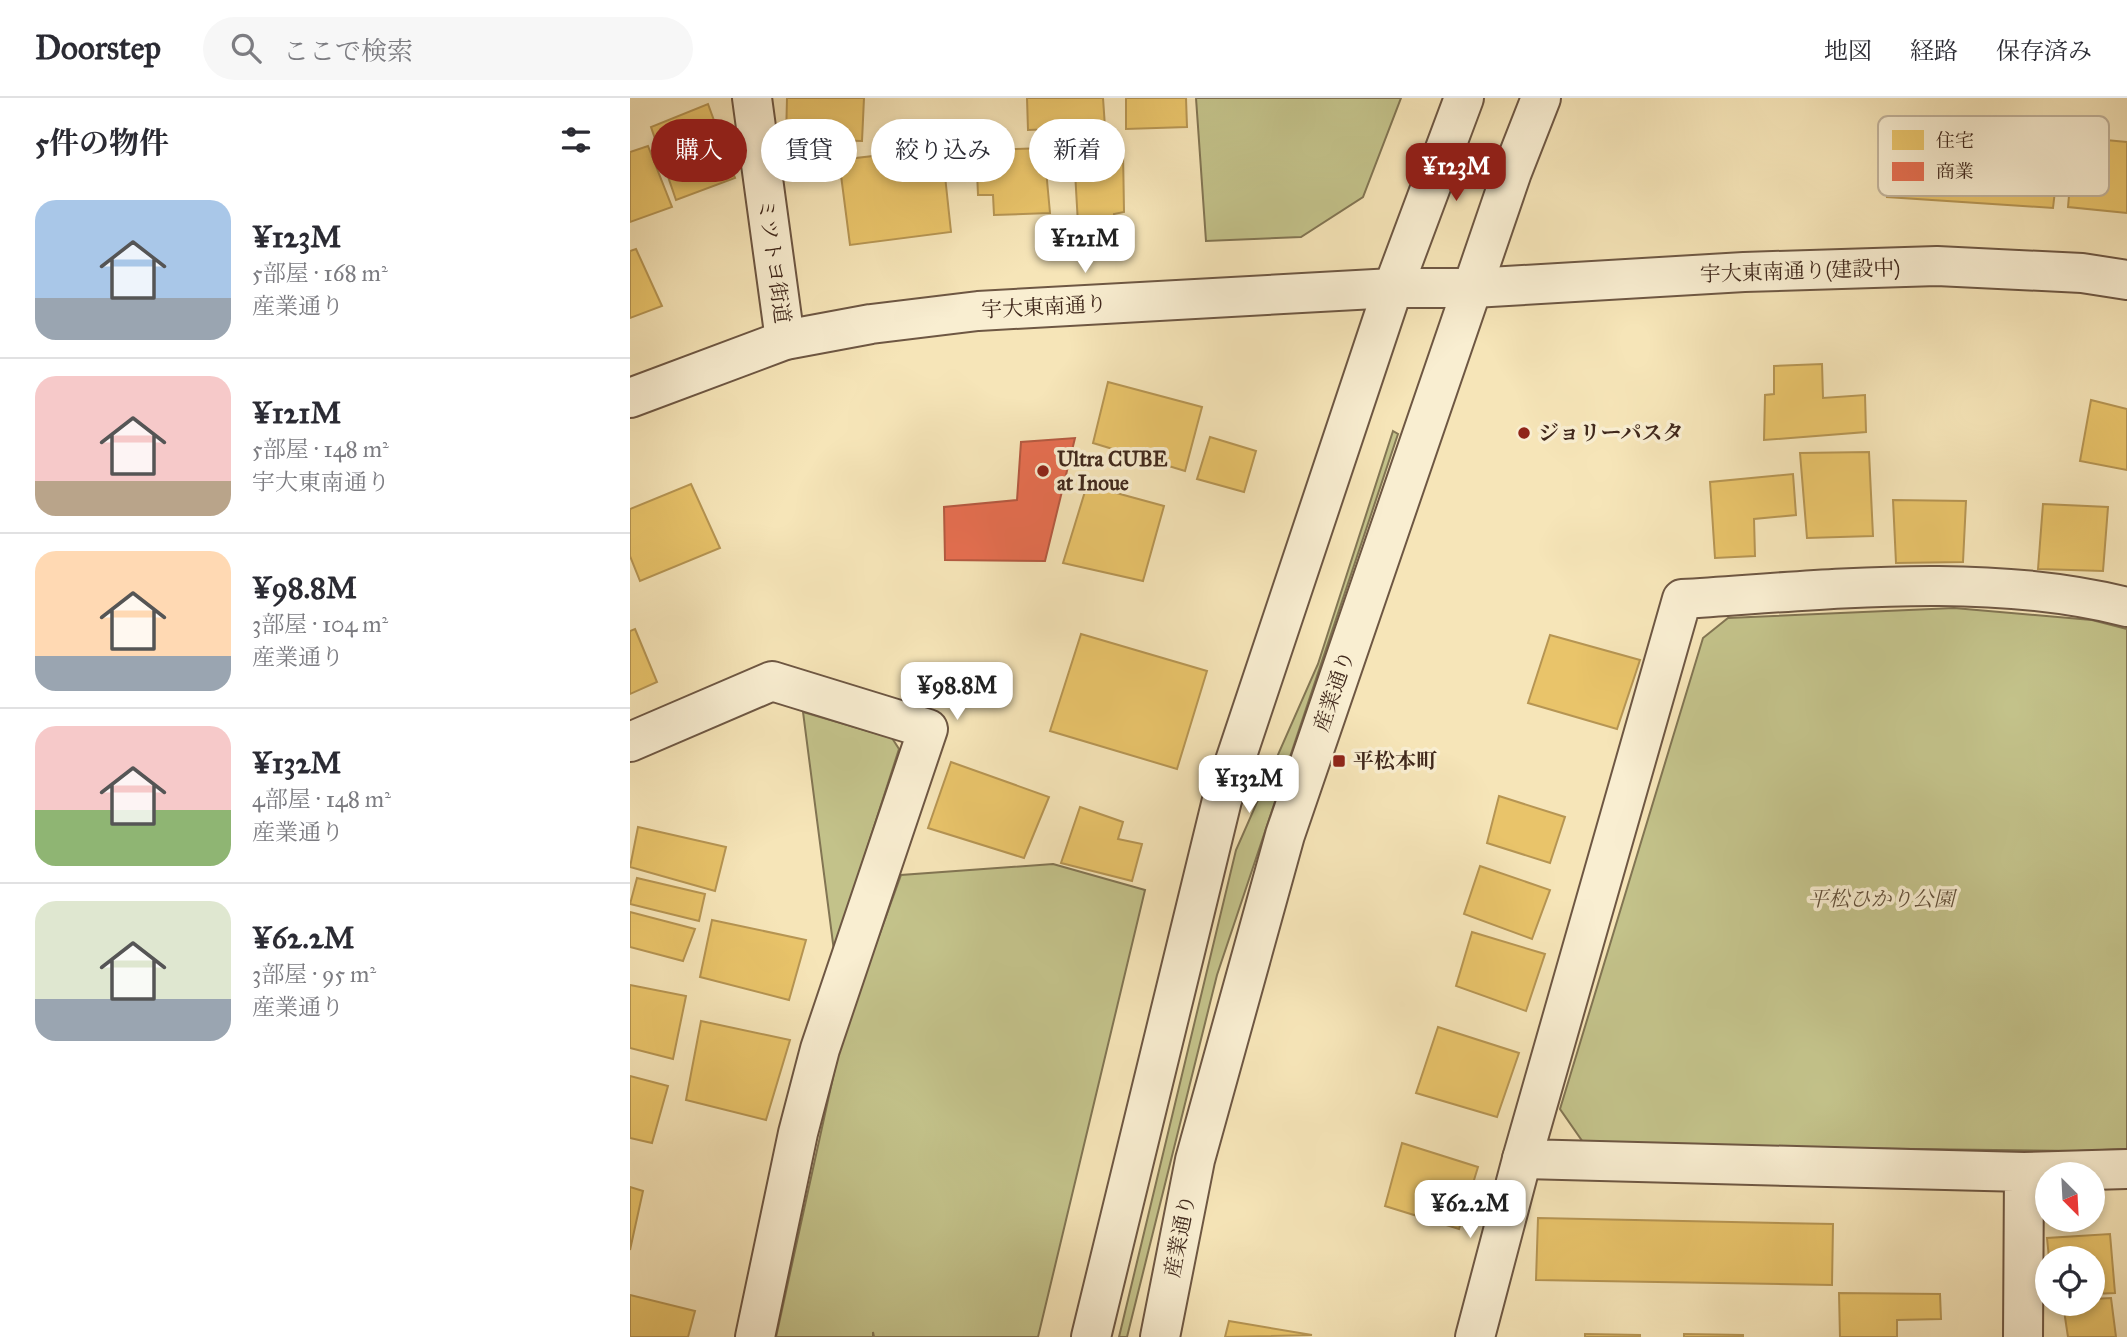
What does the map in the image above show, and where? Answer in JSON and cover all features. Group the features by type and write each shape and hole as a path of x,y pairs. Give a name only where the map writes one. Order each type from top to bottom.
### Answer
{"street":[{"name":"ミツトヨ街道","path":"752,98 785,340"},
{"path":"1091,1337 1222,800 1393,288 1464,98"},
{"name":"産業通り","path":"1160,1337 1195,1160 1285,835 1511,172 1541,98"},
{"name":"宇大東南通り(建設中)","path":"1473,288 1745,272 1937,266 2082,273 2127,280"},
{"name":"宇大東南通り","path":"630,398 785,340 871,324 978,311 1393,288 1473,288"},
{"path":"1475,1337 1522,1159 1682,599 1959,586 2026,589 2127,607"},
{"path":"630,742 772,681 928,729 820,1049 798,1133 755,1337"},
{"path":"1522,1159 2024,1172 2127,1169"},
{"path":"2023,1337 2024,1172"}],"green space":[{"path":"1196,98 1401,98 1363,197 1301,237 1206,241"},
{"path":"1393,431 1398,434 1217,975 1127,1337 1119,1337 1236,850 1318,664"},
{"name":"平松ひかり公園","path":"1954,608 2092,620 2127,629 2127,1149 2077,1151 1585,1145 1560,1109 1703,638 1728,618"},
{"path":"803,712 892,738 899,749 834,951"},
{"path":"1053,864 1145,890 1038,1337 874,1337 873,1332 873,1337 776,1337 841,1041 901,875"}],"building: 住宅":[{"path":"787,98 864,98 862,141 857,141 857,119 786,119"},
{"path":"1027,98 1103,98 1104,119 1029,119 1028,130"},
{"path":"1126,98 1186,98 1187,127 1126,129"},
{"path":"708,104 713,119 671,119"},
{"path":"2109,140 2127,142 2127,213 2068,207 2069,196 2109,196"},
{"path":"648,146 651,154 651,182 662,182 672,207 630,222 630,152"},
{"path":"1015,149 1029,149 1029,182 1047,182 1050,213 994,215 993,195 978,195 977,182 1015,182"},
{"path":"871,156 871,182 946,182 951,232 850,245 842,182 857,182 857,158"},
{"path":"670,182 724,182 676,200"},
{"path":"1076,182 1124,182 1124,212 1114,214 1114,220 1078,224"},
{"path":"1887,196 2054,196 2053,208"},
{"path":"636,249 662,306 630,318 630,251"},
{"path":"1822,364 1823,398 1865,395 1866,432 1764,440 1765,395 1774,394 1774,366"},
{"path":"1108,382 1202,407 1185,471 1093,443"},
{"path":"2091,400 2127,409 2127,470 2080,461"},
{"path":"1210,437 1256,451 1244,492 1197,479"},
{"path":"1869,452 1873,536 1807,538 1800,453"},
{"path":"1793,474 1796,515 1754,519 1755,556 1715,558 1710,482"},
{"path":"691,484 720,548 640,581 630,556 630,509"},
{"path":"1087,485 1164,506 1143,581 1063,563"},
{"path":"1893,500 1966,501 1963,562 1896,563"},
{"path":"2043,504 2108,507 2103,571 2038,569"},
{"path":"635,629 657,682 630,694 630,631"},
{"path":"1081,634 1207,671 1177,769 1050,731"},
{"path":"1550,635 1640,660 1617,729 1528,703"},
{"path":"951,762 1049,797 1024,858 928,828"},
{"path":"1499,796 1565,817 1550,863 1487,843"},
{"path":"1080,807 1123,822 1118,839 1142,844 1132,881 1061,863"},
{"path":"638,827 726,847 715,891 630,867"},
{"path":"1480,866 1550,890 1532,939 1464,914"},
{"path":"637,878 705,894 699,921 630,904"},
{"path":"630,912 695,929 683,961 630,947"},
{"path":"712,920 806,940 789,1000 700,977"},
{"path":"1472,932 1545,954 1526,1011 1456,986"},
{"path":"630,985 686,996 673,1059 630,1048"},
{"path":"701,1021 790,1040 766,1120 686,1100"},
{"path":"1438,1027 1519,1053 1497,1117 1416,1093"},
{"path":"630,1076 668,1086 652,1143 630,1138"},
{"path":"1402,1143 1478,1167 1459,1229 1385,1206"},
{"path":"630,1187 643,1191 630,1250"},
{"path":"1538,1218 1833,1224 1832,1285 1536,1280"},
{"path":"2110,1234 2115,1293 2105,1293 2105,1246 2048,1246 2047,1238"},
{"path":"1839,1293 1940,1294 1941,1319 1897,1320 1897,1337 1840,1337"},
{"path":"630,1295 695,1311 688,1337 630,1337"},
{"path":"2105,1298 2111,1298 2116,1337 2068,1337 2065,1316 2105,1316"},
{"path":"1229,1321 1312,1335 1225,1337"},
{"path":"1585,1334 1640,1335 1640,1337 1585,1337"},
{"path":"1684,1334 1743,1335 1743,1337 1684,1337"}],"building: 商業":[{"name":"Ultra CUBE at Inoue","path":"1075,438 1045,561 945,560 944,507 1017,500 1021,442"}],"place":[{"name":"ジョリーパスタ","path":"1524,433"},
{"name":"Ultra CUBE at Inoue","path":"1043,471"},
{"name":"平松本町","path":"1339,761"}]}
